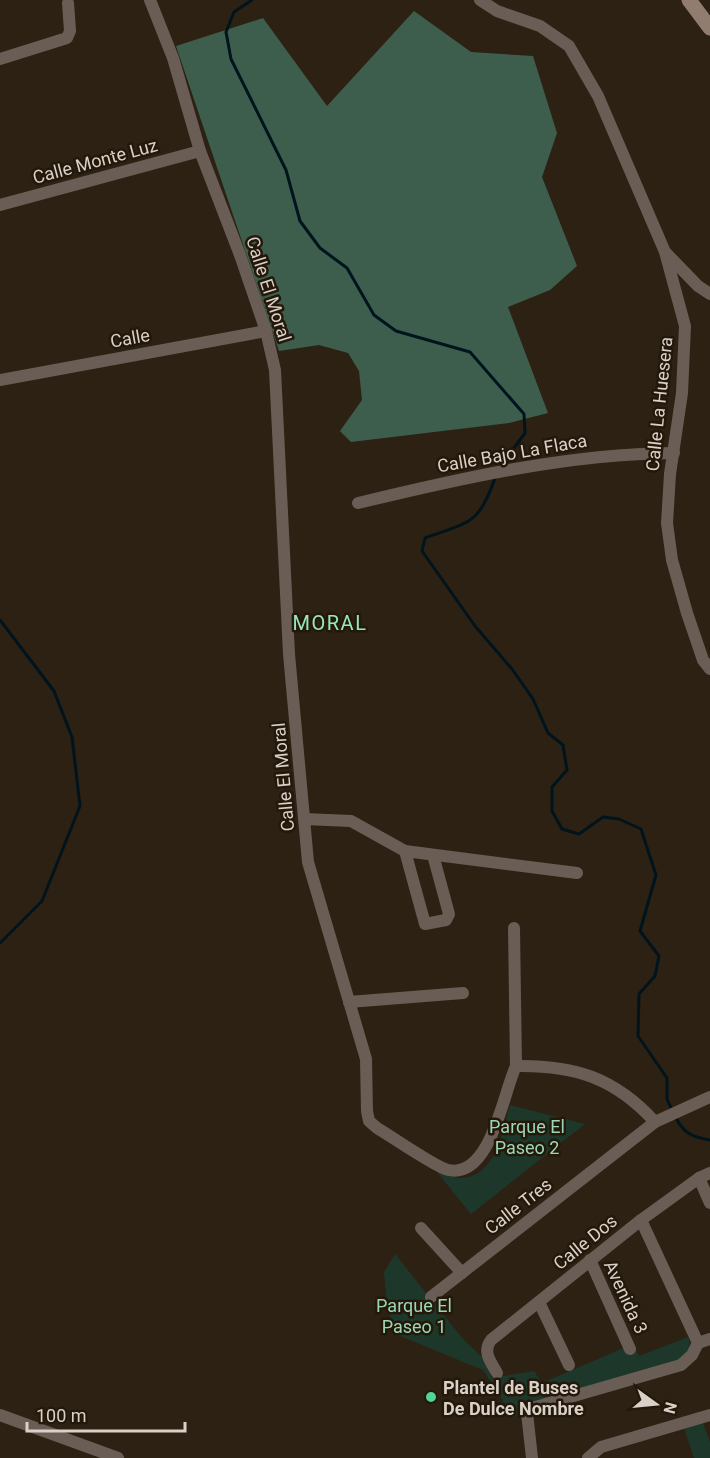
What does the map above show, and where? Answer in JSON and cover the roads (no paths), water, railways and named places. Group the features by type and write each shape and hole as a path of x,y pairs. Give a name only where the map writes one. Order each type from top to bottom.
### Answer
{"main road":[{"path":"689,0 710,28"}],"street":[{"name":"Calle El Moral","path":"150,0 173,58 200,151 266,331 275,369 289,643 308,862 366,1059 369,1120 377,1128 448,1170 467,1168 478,1160 489,1143 516,1066"},
{"name":"Calle La Huesera","path":"480,0 497,11 540,26 569,46 598,96 665,252 686,326 682,393 668,500 672,560 696,641 703,660 710,669"},
{"path":"0,59 67,38 70,31 68,3"},
{"name":"Calle Monte Luz","path":"0,205 200,151"},
{"path":"665,252 710,294"},
{"name":"Calle","path":"0,380 266,331"},
{"name":"Calle Bajo La Flaca","path":"358,503 442,482 556,461 627,453 674,453"},
{"path":"304,819 351,821 405,851 577,873"},
{"path":"405,851 425,924 446,920 449,914 434,855"},
{"path":"514,928 516,1066 551,1066 591,1076 635,1100 655,1122 710,1097"},
{"path":"349,1002 463,993"},
{"name":"Calle Tres","path":"431,1297 655,1122"},
{"path":"704,1175 710,1203"},
{"name":"Calle Dos","path":"497,1373 487,1353 487,1346 590,1260 704,1175"},
{"path":"532,1458 526,1425 527,1413 532,1408 681,1365 704,1341 641,1220"},
{"path":"421,1228 462,1273"},
{"name":"Avenida 3","path":"590,1260 630,1349"},
{"path":"539,1302 569,1365"},
{"path":"0,1415 117,1458"},
{"path":"588,1458 601,1447 710,1415"}],"waterway":[{"path":"252,0 234,12 226,32 231,59 286,170 300,221 320,248 347,268 374,315 396,331 470,352 524,414 525,433 500,467"},
{"path":"495,478 484,505 477,513 462,524 425,538 422,551 475,626 512,669 533,699 548,733 563,745 567,770 552,787 552,811 562,829 579,834 603,817 619,819 641,829 656,875 640,931 659,956 655,976 639,994 638,1036 667,1078 667,1099 672,1110"},
{"path":"0,620 54,691 72,737 80,806 42,901 0,943"},
{"path":"675,1116 689,1133 710,1140"}],"place":[{"name":"Plantel de Buses De Dulce Nombre","path":"431,1397"}],"district":[{"name":"MORAL","path":"330,623"}],"park label":[{"name":"Parque El Paseo 2","path":"527,1136"},
{"name":"Parque El Paseo 1","path":"414,1315"}]}
